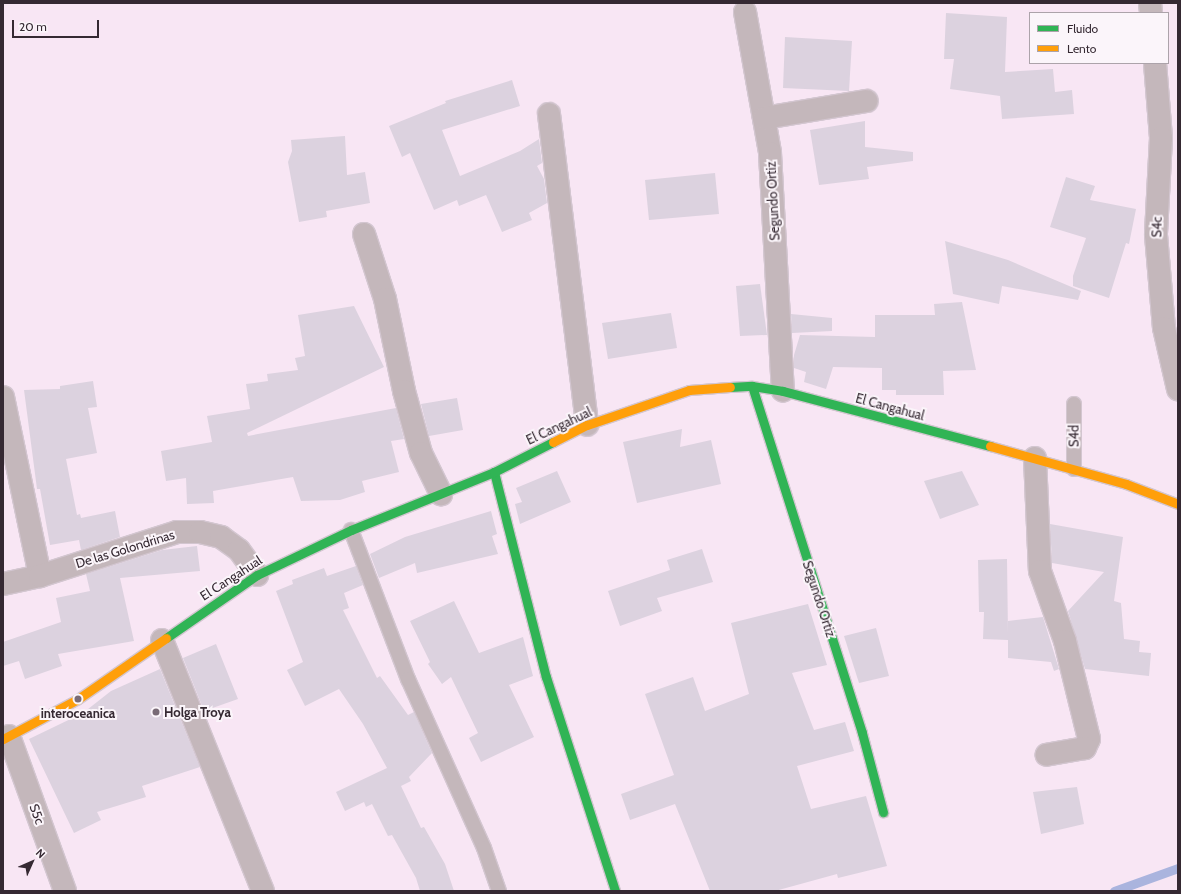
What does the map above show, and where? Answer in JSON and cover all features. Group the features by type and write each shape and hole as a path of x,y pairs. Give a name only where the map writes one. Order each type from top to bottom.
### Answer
{"street":[{"name":"Segundo Ortiz","path":"745,12 770,153 783,391"},
{"name":"S4c","path":"1155,64 1161,138 1156,235 1164,328 1178,389"},
{"path":"764,118 867,101"},
{"path":"549,114 587,425"},
{"path":"364,234 385,299 421,454 441,494"},
{"name":"Segundo Ortiz","path":"752,386 862,733 883,812"},
{"name":"El Cangahual","path":"6,737 78,699 257,575 352,530 494,472 587,425 689,390 752,386 783,391 1074,469 1178,504"},
{"path":"3,398 40,576"},
{"path":"1035,458 1040,571 1065,641 1089,739 1084,748 1047,755"},
{"path":"494,472 546,677 615,891"},
{"name":"De las Golondrinas","path":"3,584 40,576 177,532 200,532 221,537 239,550 257,575"},
{"path":"162,640 263,891"},
{"name":"S5c","path":"6,737 65,891"}],"lane":[{"name":"S4d","path":"1074,404 1074,469"},
{"path":"352,530 408,679 484,848 499,891"}],"building":[{"path":"946,13 1007,17 1005,72 1053,69 1055,92 1072,90 1074,114 1002,119 1000,96 950,89 954,59 944,59"},
{"path":"785,37 852,41 849,91 783,88"},
{"path":"512,80 520,106 442,130 460,176 520,151 539,139 542,163 537,166 544,179 547,203 529,213 532,220 502,232 486,195 459,206 457,200 434,210 410,153 402,157 389,126 446,103 445,101"},
{"path":"865,121 865,147 913,152 913,161 867,167 869,179 819,185 810,130"},
{"path":"345,136 347,175 365,172 370,203 326,211 327,217 299,222 288,162 292,151 291,140"},
{"path":"715,173 719,214 649,220 645,180"},
{"path":"1066,177 1095,186 1090,200 1136,209 1129,244 1126,243 1109,298 1073,286 1073,276 1086,238 1050,227"},
{"path":"945,241 1008,260 1081,291 1078,300 1002,286 999,304 953,294"},
{"path":"760,284 767,335 740,336 736,286"},
{"path":"962,302 976,370 943,371 944,395 896,395 896,390 882,390 882,368 833,367 826,389 804,382 806,372 794,368 794,355 800,335 875,337 875,315 935,315 934,304"},
{"path":"354,306 384,367 247,433 248,436 396,408 404,439 391,441 399,472 362,481 365,492 340,500 301,501 293,477 213,491 214,503 187,504 186,478 166,481 161,451 212,442 207,416 250,409 246,384 268,381 267,374 298,370 295,358 305,356 298,315"},
{"path":"671,313 677,348 608,359 602,323"},
{"path":"791,314 832,318 832,331 792,333"},
{"path":"93,381 97,407 88,408 97,453 66,459 77,515 80,514 81,518 115,511 120,537 81,550 79,540 50,545 40,489 37,489 24,390 60,389 60,386"},
{"path":"457,398 463,430 429,436 421,404"},
{"path":"682,429 680,447 711,440 721,484 637,503 623,442"},
{"path":"557,471 571,502 520,524 515,504 522,502 516,488"},
{"path":"962,471 979,505 940,519 924,481"},
{"path":"491,511 497,534 492,536 498,554 417,573 415,563 379,578 370,554 405,537"},
{"path":"1050,524 1123,537 1114,601 1121,603 1124,639 1140,641 1139,652 1151,653 1149,676 1085,669 1068,611 1104,572 1052,563"},
{"path":"197,546 200,571 120,578 134,641 58,654 62,666 25,679 19,661 3,666 3,642 61,622 56,598 90,591 86,574 162,550"},
{"path":"702,549 713,582 657,598 662,611 620,626 608,591 670,570 667,560"},
{"path":"1007,559 1008,634 1008,621 1043,617 1059,669 1054,671 1051,662 1008,658 1008,640 983,639 984,612 979,612 978,560"},
{"path":"356,566 363,585 344,593 349,608 343,610 377,678 380,676 408,715 414,712 432,753 409,777 411,781 401,786 421,828 424,827 445,864 454,891 420,891 416,878 392,835 388,836 372,804 366,807 364,802 345,811 336,792 387,768 363,724 339,689 305,706 287,670 303,662 276,591 293,584 292,580 324,568 327,576"},
{"path":"454,601 479,653 523,637 533,676 509,685 534,737 481,762 469,738 478,733 451,677 442,684 428,664 430,662 410,621"},
{"path":"808,604 827,665 792,673 814,730 845,722 854,751 797,766 811,809 866,796 887,866 838,878 837,874 775,891 710,891 675,804 630,820 621,794 674,775 645,694 693,677 705,711 749,694 731,623"},
{"path":"876,628 889,676 859,683 844,636"},
{"path":"216,644 238,699 204,711 183,658"},
{"path":"160,669 200,767 142,786 146,797 97,812 101,820 74,833 29,739 83,713 111,691"},
{"path":"1077,787 1084,824 1041,834 1033,792"}],"waterway":[{"path":"1114,891 1178,868"}],"traffic: fast":[{"path":"752,386 862,733 883,812"},
{"path":"730,387 752,386 783,391 990,446"},
{"path":"166,638 257,575 351,530 494,472 553,442"},
{"path":"494,472 546,677 615,891"}],"traffic: slow":[{"path":"553,442 587,425 689,390 730,387"},
{"path":"990,446 1126,484 1178,504"},
{"path":"3,739 78,699 166,638"}],"place":[{"name":"interoceanica","path":"78,699"},
{"name":"Holga Troya","path":"156,712"}]}
